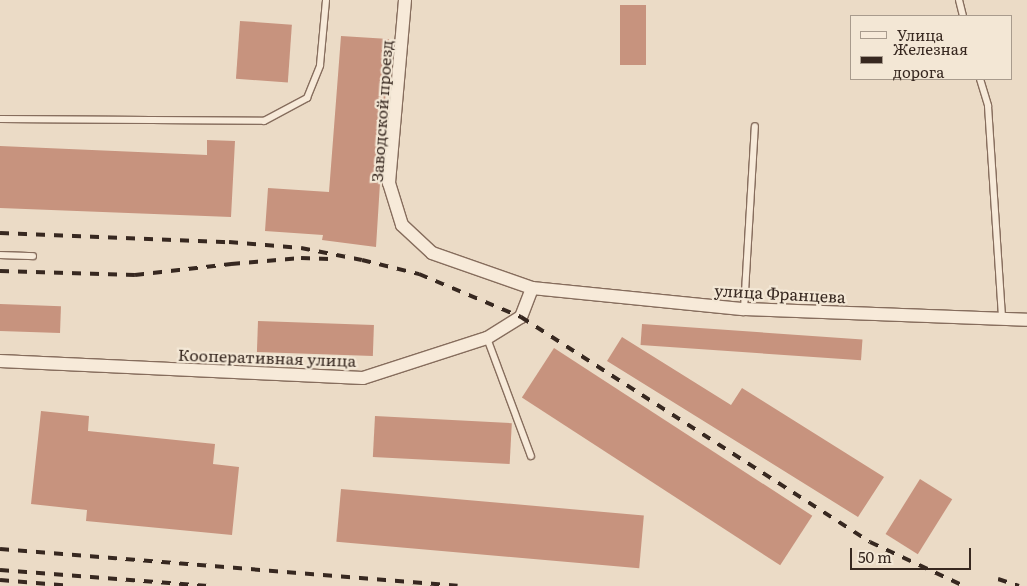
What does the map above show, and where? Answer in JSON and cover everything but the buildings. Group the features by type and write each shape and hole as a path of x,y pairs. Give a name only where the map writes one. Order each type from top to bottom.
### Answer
{"street":[{"name":"Заводской проезд","path":"405,0 389,183 402,225 432,253 532,288"},
{"name":"улица Францева","path":"532,288 744,309 1027,320"},
{"name":"Кооперативная улица","path":"0,361 363,378 487,338 521,317 532,288"}],"lane":[{"path":"0,119 264,121 307,98 320,64 326,0"},
{"path":"959,0 963,15"},
{"path":"980,80 988,106 1002,319"},
{"path":"744,309 755,126"},
{"path":"0,255 33,256"},
{"path":"487,338 530,456"}],"railway":[{"path":"0,233 229,242 301,248 419,274 521,317 870,542 964,586"},
{"path":"0,271 135,275 301,258 329,259"},
{"path":"0,549 458,586"},
{"path":"0,570 208,586"},
{"path":"998,579 1019,586"},
{"path":"0,580 72,586"}]}
